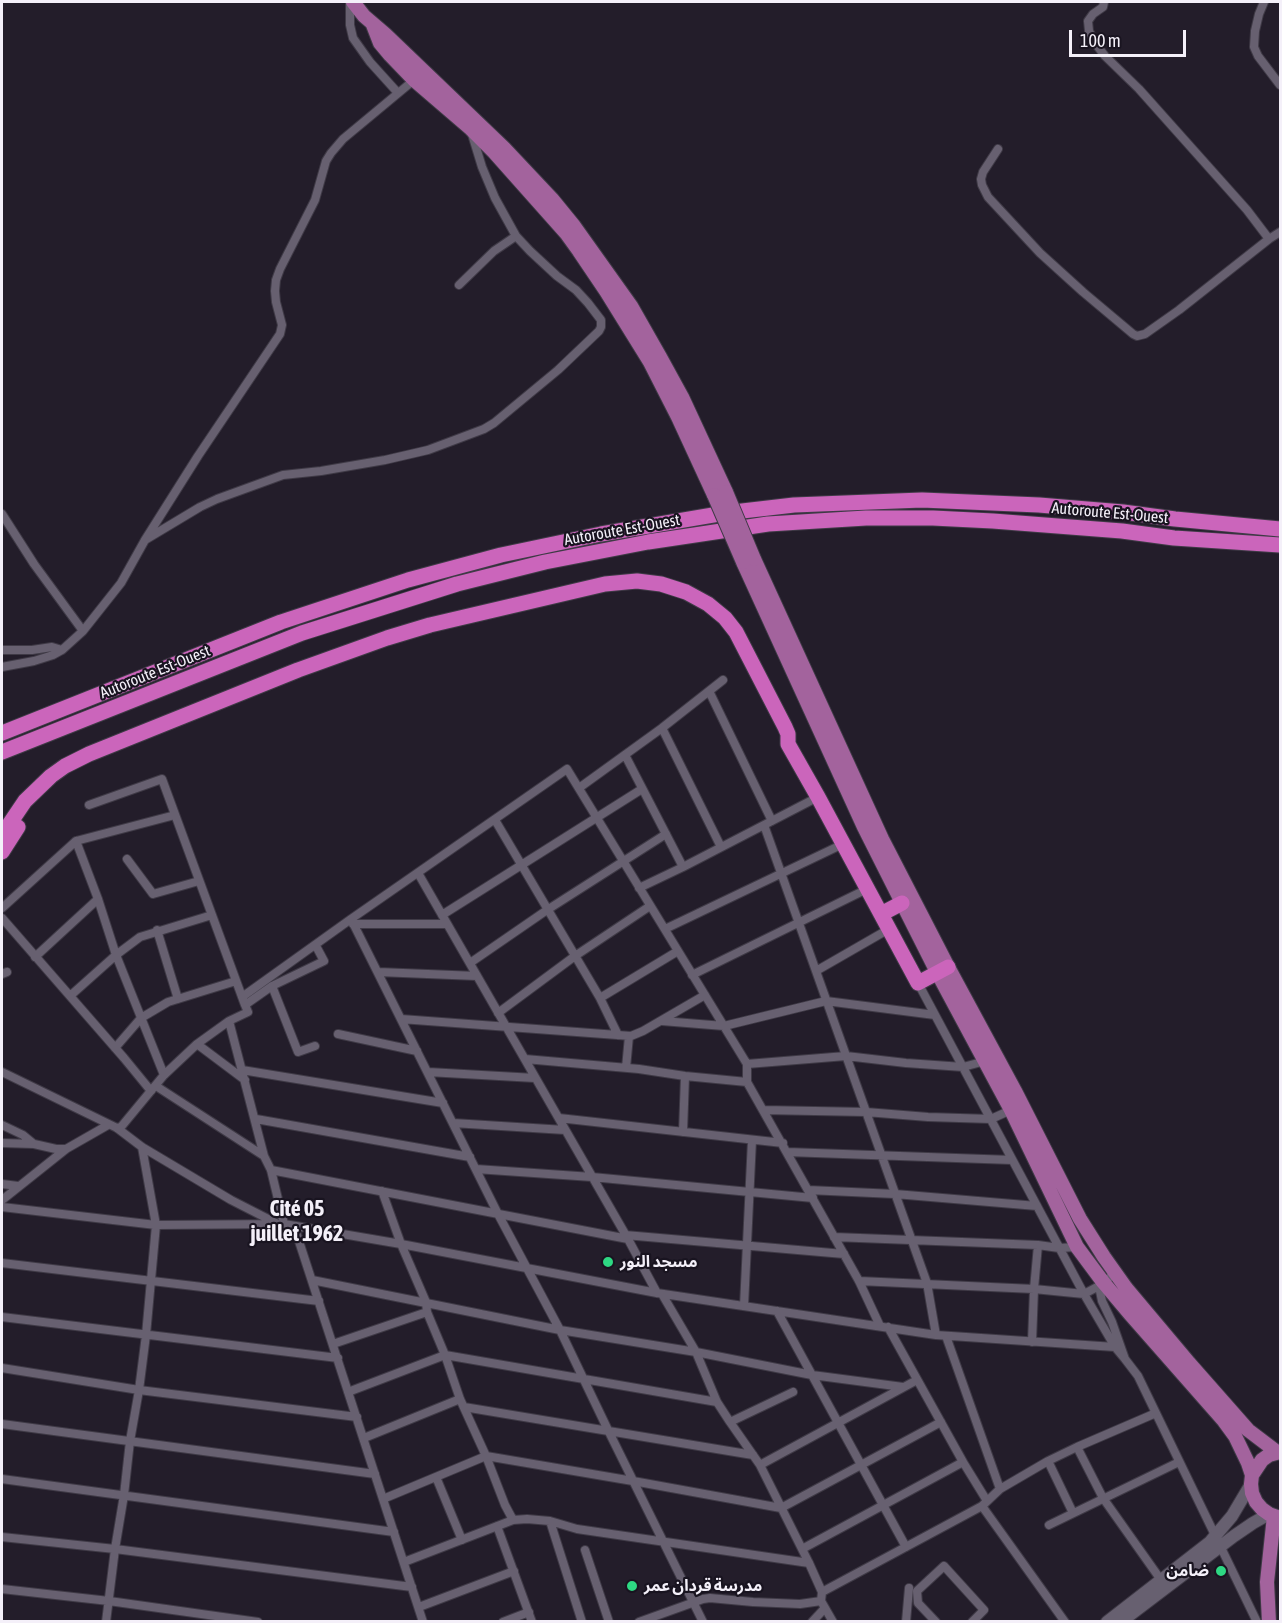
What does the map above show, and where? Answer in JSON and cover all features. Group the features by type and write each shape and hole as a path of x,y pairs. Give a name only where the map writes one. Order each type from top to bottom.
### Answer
{"highway":[{"name":"Autoroute Est-Ouest","path":"2,733 281,622 408,580 512,553 601,534 694,518 794,505 922,501 1040,505 1281,529"},
{"name":"Autoroute Est-Ouest","path":"2,752 302,633 457,584 601,550 777,524 866,518 933,518 1281,545"},
{"path":"2,835 26,801 51,776 65,766 89,754 298,669 430,625 529,601 615,583 637,581 686,592 708,604 725,618 744,645 785,727 788,744 918,983 943,969"},
{"path":"2,852 32,808 46,793 65,777 93,763 307,676 396,644 555,604 626,591 648,591 668,595 714,620 729,636 783,741 792,750"},
{"path":"881,914 902,903"}],"main road":[{"path":"352,2 504,148 552,199 631,306 682,397 748,560 859,816 902,903 943,969"},
{"path":"372,23 380,43 414,80 471,129 501,160 559,225 593,270 650,362 720,493"},
{"path":"748,560 943,969 1026,1127 1080,1219 1115,1273 1189,1363 1257,1438 1279,1452"},
{"path":"992,1060 1011,1110 1026,1127 1077,1247 1101,1284 1224,1420 1235,1436 1248,1463 1252,1479 1252,1493 1256,1502 1262,1509 1275,1516"},
{"path":"1218,1541 1262,1460 1279,1452"},
{"path":"1121,1622 1218,1541 1253,1523 1275,1516"},
{"path":"1269,1622 1267,1582 1275,1516"},
{"path":"1107,1622 1210,1542 1218,1541"}],"street":[{"path":"352,2 350,25 353,38 370,63 399,93"},
{"path":"1104,2 1088,21 1089,31 1095,43 1247,210 1269,239"},
{"path":"1264,2 1255,31 1254,47 1258,56 1281,85"},
{"path":"2,666 34,661 63,650 83,632 121,583 198,456 280,334 282,325 276,302 276,280 315,200 330,153 343,139 414,80"},
{"path":"145,540 217,499 283,475 385,460 421,452 474,433 494,423 558,370 598,331 602,323 599,316 576,290 557,276 516,236 495,198 482,167 471,129"},
{"path":"998,149 981,179 988,197 1066,278 1135,335 1140,336 1155,328 1281,232"},
{"path":"459,285 494,251 516,236"},
{"path":"2,514 34,564 83,632"},
{"path":"2,650 52,647 63,650"},
{"path":"579,788 662,728 723,680"},
{"path":"709,691 768,823 799,924 927,1283 936,1335"},
{"path":"662,728 721,847"},
{"path":"625,755 683,867"},
{"path":"244,1001 316,946 567,769 747,1064 747,1082 884,1327 917,1380 984,1503 1065,1622"},
{"path":"89,805 162,779 248,1012 229,1021 197,1044 164,1076 121,1127 117,1128"},
{"path":"442,915 642,789"},
{"path":"639,888 818,797"},
{"path":"2,908 76,841 175,815"},
{"path":"495,820 600,998 618,1035"},
{"path":"470,963 547,910 666,834"},
{"path":"76,841 116,955 164,1076"},
{"path":"665,929 843,844"},
{"path":"126,859 153,894 199,881"},
{"path":"418,873 626,1237 696,1352 717,1402 760,1465 809,1563 833,1622"},
{"path":"693,975 867,889"},
{"path":"35,957 98,899"},
{"path":"498,1013 575,956 650,906"},
{"path":"70,996 140,937 212,915"},
{"path":"2,918 115,1048 154,1088 264,1156"},
{"path":"352,921 447,924"},
{"path":"352,921 498,1214 560,1330 703,1622"},
{"path":"816,971 889,928"},
{"path":"158,930 178,999"},
{"path":"244,1001 324,961 316,946"},
{"path":"600,998 678,951"},
{"path":"378,972 477,976"},
{"path":"115,1048 141,1018 168,1002 236,981"},
{"path":"918,983 1084,1294 1114,1347 1138,1376 1257,1622"},
{"path":"272,986 298,1052 315,1046"},
{"path":"401,1019 629,1036 639,1034 705,995"},
{"path":"661,1021 724,1026 826,1001 935,1015"},
{"path":"229,1021 264,1156 271,1170 280,1224"},
{"path":"338,1034 417,1051"},
{"path":"626,1068 629,1036"},
{"path":"197,1044 244,1080"},
{"path":"747,1064 846,1056 963,1067 992,1060"},
{"path":"525,1059 747,1082"},
{"path":"242,1070 443,1103"},
{"path":"2,1072 117,1128 142,1147 231,1200 280,1224"},
{"path":"428,1072 536,1078"},
{"path":"683,1132 685,1076"},
{"path":"763,1110 866,1112 991,1119 1011,1110"},
{"path":"559,1118 753,1140 785,1148 882,1156 1012,1160"},
{"path":"256,1119 470,1157"},
{"path":"453,1123 565,1130"},
{"path":"2,1125 23,1135 34,1144"},
{"path":"2,1200 66,1149 108,1125"},
{"path":"744,1306 753,1140"},
{"path":"2,1143 34,1144 66,1149"},
{"path":"106,1622 130,1441 147,1335 156,1225 142,1147"},
{"path":"476,1169 749,1192 895,1194 1037,1206"},
{"path":"271,1170 626,1237 844,1254"},
{"path":"2,1184 18,1186"},
{"path":"381,1191 462,1403 513,1520"},
{"path":"2,1208 156,1225 280,1224 401,1244 660,1293 936,1335 1114,1347"},
{"path":"294,1226 423,1622"},
{"path":"834,1237 1077,1247"},
{"path":"1032,1342 1038,1245"},
{"path":"2,1263 319,1301"},
{"path":"859,1281 1034,1289 1084,1294 1115,1273"},
{"path":"312,1280 427,1307 696,1352 812,1375 903,1387"},
{"path":"1101,1284 1102,1301 1125,1359"},
{"path":"333,1344 427,1307"},
{"path":"777,1311 906,1547"},
{"path":"2,1317 338,1358"},
{"path":"946,1336 1000,1489"},
{"path":"348,1392 445,1355 717,1402"},
{"path":"2,1368 139,1390 357,1417"},
{"path":"760,1465 917,1380"},
{"path":"730,1422 793,1392"},
{"path":"364,1438 462,1403 753,1455"},
{"path":"639,1622 710,1598 800,1604 823,1601 906,1547 984,1503 1000,1489 1048,1461 1156,1413"},
{"path":"383,1499 486,1456 781,1508 940,1422"},
{"path":"2,1424 375,1474"},
{"path":"1077,1447 1103,1498 1161,1580"},
{"path":"1048,1461 1072,1513"},
{"path":"802,1549 963,1462"},
{"path":"1049,1525 1179,1462"},
{"path":"436,1477 462,1540"},
{"path":"2,1479 394,1532"},
{"path":"404,1562 513,1520 527,1519 550,1521 577,1529 809,1563"},
{"path":"550,1521 582,1622"},
{"path":"497,1526 532,1622"},
{"path":"2,1537 412,1587"},
{"path":"585,1550 609,1622"},
{"path":"936,1622 918,1603 917,1590 944,1566 984,1610 972,1622"},
{"path":"419,1607 514,1571"},
{"path":"906,1622 909,1587"},
{"path":"2,1589 258,1622"},
{"path":"812,1622 823,1601"},
{"path":"502,1622 529,1612"}],"place":[{"name":"مسجد النور","path":"608,1262"},
{"name":"ضامن","path":"1221,1571"},
{"name":"مدرسة قردان عمر","path":"632,1586"}],"district":[{"name":"Cité 05 juillet 1962","path":"297,1222"}]}
